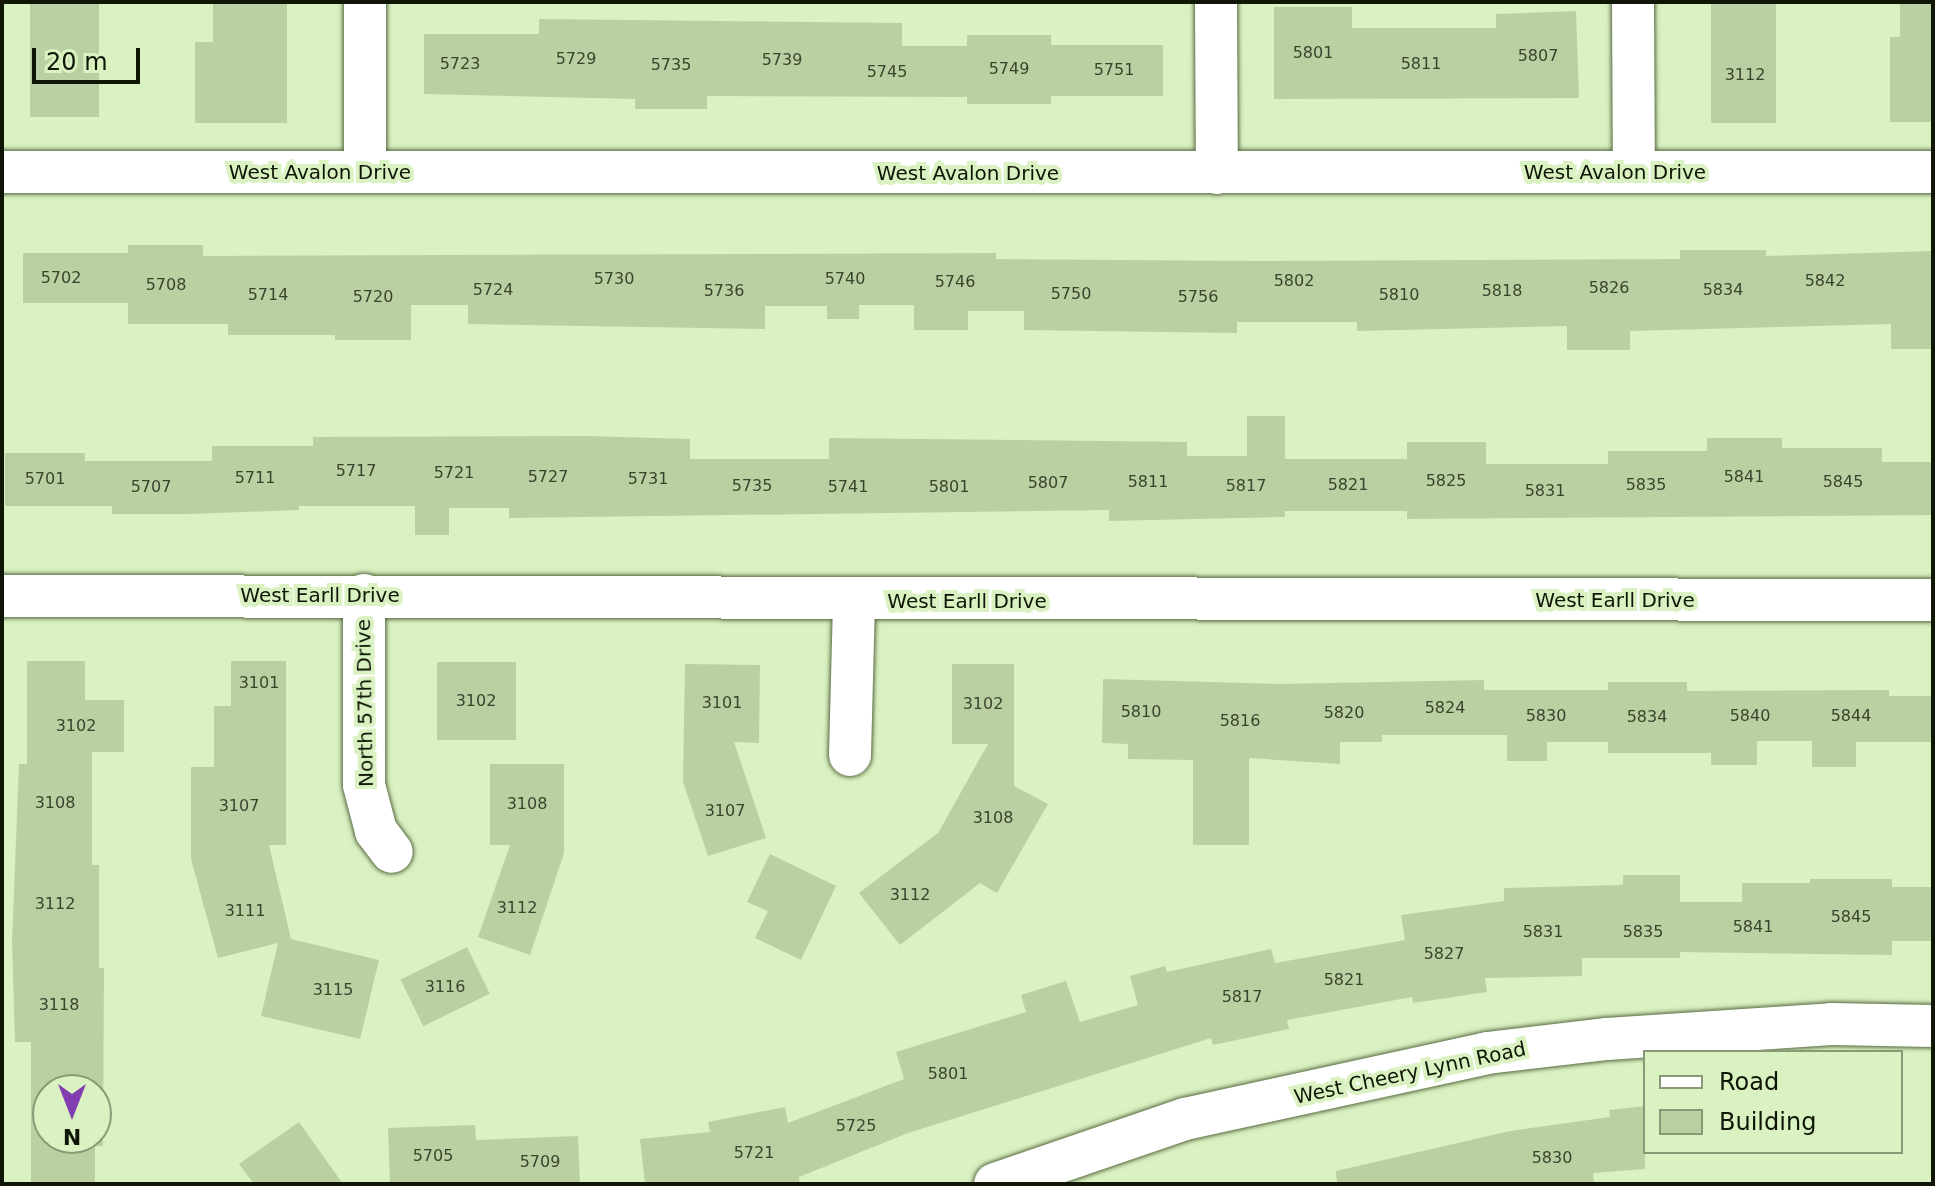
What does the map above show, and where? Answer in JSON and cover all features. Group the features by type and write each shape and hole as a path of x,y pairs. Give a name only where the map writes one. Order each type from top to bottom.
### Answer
{"street":[{"path":"365,2 365,172"},
{"path":"1216,2 1217,173"},
{"path":"1633,2 1634,172"},
{"name":"West Avalon Drive","path":"2,172 1933,172"},
{"name":"West Earll Drive","path":"2,596 364,595 854,601 1933,600"},
{"name":"North 57th Drive","path":"364,595 364,785 376,831 392,852"},
{"path":"850,755 854,601"},
{"name":"West Cheery Lynn Road","path":"995,1184 1185,1119 1487,1053 1607,1039 1832,1024 1933,1026"}],"building":[{"path":"30,2 99,2 99,117 30,117"},
{"path":"213,2 287,2 287,123 195,123 195,42 213,42"},
{"path":"1711,2 1776,2 1776,123 1711,123"},
{"path":"1900,2 1933,2 1933,122 1890,122 1890,37 1900,37"},
{"path":"1274,7 1352,7 1352,28 1496,28 1496,14 1576,11 1579,98 1274,99"},
{"path":"539,19 902,23 902,46 967,46 967,35 1051,35 1051,45 1163,45 1163,96 1051,96 1051,104 967,104 967,97 707,96 707,109 635,109 635,99 424,94 424,34 539,34"},
{"path":"128,245 203,245 203,256 996,253 996,259 1255,261 1680,259 1680,250 1766,250 1766,256 1933,251 1933,349 1891,349 1891,324 1630,331 1630,350 1567,350 1567,326 1357,331 1357,322 1237,322 1237,333 1024,330 1024,311 968,311 968,330 914,330 914,305 859,305 859,319 827,319 827,306 765,306 765,329 468,324 468,305 411,305 411,340 335,340 335,335 228,335 228,324 128,324 128,303 23,303 23,253 128,253"},
{"path":"1247,416 1285,416 1285,459 1407,459 1407,442 1486,442 1486,464 1608,464 1608,451 1707,451 1707,438 1782,438 1782,448 1882,448 1882,462 1933,462 1933,515 1407,519 1407,511 1285,511 1285,517 1109,521 1109,510 509,518 509,508 449,508 449,535 415,535 415,506 299,506 299,510 112,514 112,506 5,506 5,453 85,453 85,461 212,461 212,446 313,446 313,437 586,436 690,439 690,459 829,459 829,438 1187,442 1187,456 1247,456"},
{"path":"27,661 85,661 85,700 124,700 124,752 92,752 92,865 99,865 99,968 104,968 103,1074 32,1074 32,1154 95,1154 95,1184 31,1184 31,1042 15,1042 12,942 19,764 27,764"},
{"path":"231,661 286,661 286,845 269,845 291,939 379,960 360,1039 261,1016 278,943 218,958 191,859 191,767 214,767 214,706 231,706"},
{"path":"437,662 516,662 516,740 437,740"},
{"path":"685,664 760,665 759,743 734,742 766,838 708,856 683,782"},
{"path":"952,664 1014,664 1014,786 1048,804 997,893 980,883 900,945 859,893 938,833 988,744 952,744"},
{"path":"1103,679 1279,684 1484,680 1484,690 1608,690 1608,682 1687,682 1687,691 1889,690 1889,696 1933,696 1933,742 1856,742 1856,767 1812,767 1812,741 1757,741 1757,765 1711,765 1711,753 1608,753 1608,742 1547,742 1547,761 1507,761 1507,735 1382,735 1382,742 1340,742 1340,764 1249,758 1249,845 1193,845 1193,760 1128,759 1128,744 1102,743"},
{"path":"490,764 564,764 564,853 530,955 478,937 510,845 490,845"},
{"path":"770,854 836,886 801,960 755,938 768,911 747,902"},
{"path":"1623,875 1680,875 1680,902 1742,902 1742,883 1892,879 1892,887 1933,887 1933,941 1892,941 1892,955 1680,952 1680,958 1582,958 1582,976 1485,978 1487,992 1413,1003 1412,997 1287,1020 1289,1029 1213,1045 1211,1038 908,1133 799,1177 800,1184 645,1184 640,1139 710,1132 708,1122 785,1107 788,1123 904,1079 896,1052 1026,1012 1021,995 1066,981 1080,1022 1138,1005 1130,976 1165,966 1167,972 1271,949 1275,963 1405,940 1401,915 1504,901 1504,888 1623,885"},
{"path":"467,947 490,994 423,1026 400,979"},
{"path":"1643,1106 1645,1169 1593,1173 1594,1184 1337,1184 1336,1171 1510,1131 1610,1117 1609,1110"},
{"path":"299,1122 343,1184 254,1184 239,1164"},
{"path":"475,1125 476,1140 578,1136 580,1184 390,1184 388,1128"}]}
